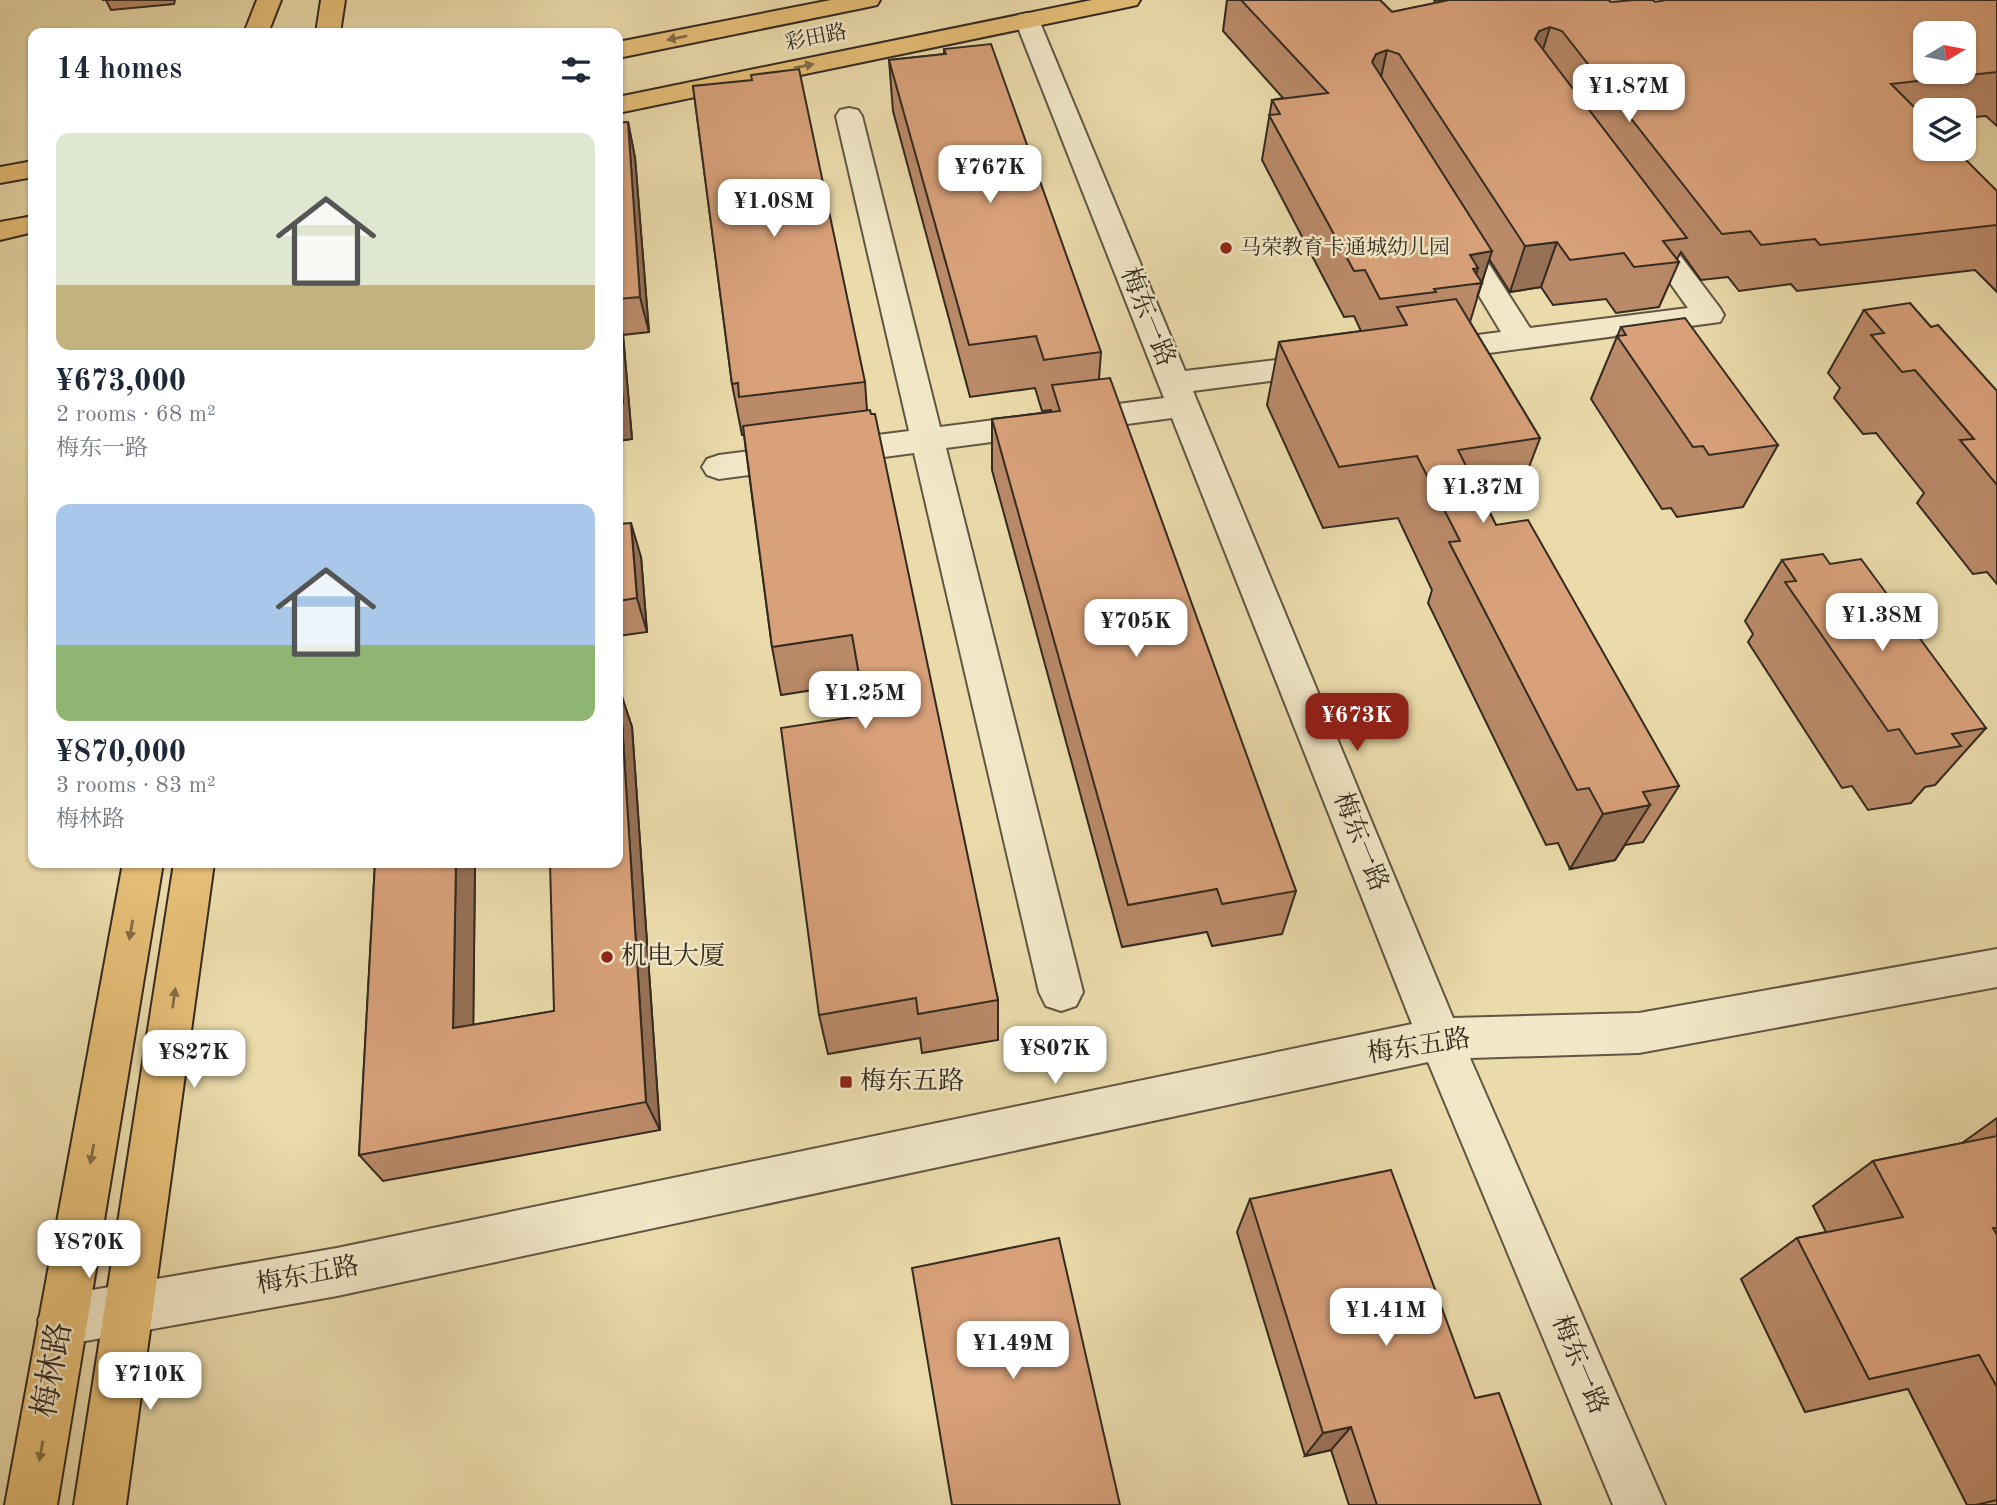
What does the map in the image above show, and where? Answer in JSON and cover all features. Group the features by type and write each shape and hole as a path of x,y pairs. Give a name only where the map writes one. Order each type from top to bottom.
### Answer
{"main road":[{"path":"258,28 269,0"},
{"path":"284,26 289,0"},
{"path":"623,30 781,0"},
{"name":"彩田路","path":"623,49 868,0"},
{"path":"623,104 1021,10 1128,0"},
{"path":"975,7 1021,10"},
{"path":"0,155 28,150"},
{"path":"0,176 28,170"},
{"path":"0,205 25,221"},
{"name":"梅林路","path":"32,1505 142,868"},
{"path":"100,1505 193,868"}],"street":[{"name":"梅东一路","path":"1021,10 1440,1039 1639,1505"},
{"path":"849,116 1061,992"},
{"path":"1397,355 1709,315 1627,204"},
{"path":"1442,211 1521,339"},
{"path":"719,467 928,440 1356,360"},
{"name":"梅东五路","path":"63,1320 337,1272 1440,1039 1639,1033 1997,968"}],"building":[{"path":"1241,0 1380,0 1392,12 1449,0 1997,0 1997,72 1976,74 1976,21 1913,21 1913,82 1891,84 1913,106 1913,161 1967,161 1997,191 1997,225 1820,245 1815,239 1761,245 1750,231 1722,234 1562,31 1550,27 1539,31 1535,39 1687,238 1663,241 1679,262 1634,267 1624,253 1570,260 1557,242 1525,246 1399,54 1387,50 1376,54 1372,62 1492,251 1470,255 1478,268 1473,269 1482,283 1380,299 1365,270 1354,271 1269,115 1280,114 1272,100 1328,93"},
{"path":"991,44 1101,352 1044,360 1036,336 969,345 889,60 946,54 944,49"},
{"path":"799,69 865,382 739,397 738,383 732,384 693,86 752,80 751,75"},
{"path":"623,122 628,122 640,297 623,299"},
{"path":"1456,299 1540,438 1458,450 1496,525 1528,520 1679,786 1643,792 1650,805 1603,814 1589,788 1577,790 1449,542 1460,541 1417,456 1339,467 1279,342 1407,325 1397,307"},
{"path":"1910,303 1931,327 1938,325 1997,391 1997,485 1960,440 1974,439 1915,370 1902,372 1871,335 1884,333 1864,310"},
{"path":"1685,318 1778,445 1709,455 1703,446 1693,447 1617,336 1626,335 1621,327"},
{"path":"1110,378 1296,891 1222,904 1217,889 1128,905 992,419 1060,411 1052,385"},
{"path":"870,410 871,414 875,414 998,1000 918,1014 916,998 819,1015 781,728 866,715 852,635 772,647 743,426"},
{"path":"631,523 637,598 623,600 623,524"},
{"path":"1823,554 1830,564 1861,559 1986,728 1952,734 1961,746 1916,754 1899,729 1888,731 1785,582 1796,581 1782,560"},
{"name":"机电大厦","path":"623,738 646,1102 359,1155 375,868 456,868 453,1028 554,1011 550,868 623,868"},
{"path":"1997,1136 1997,1228 1993,1228 1997,1235 1997,1387 1979,1355 1869,1379 1797,1238 1903,1217 1873,1161"},
{"path":"1391,1170 1475,1398 1499,1393 1541,1505 1377,1505 1351,1427 1323,1433 1250,1199"},
{"path":"1059,1238 1120,1505 952,1505 912,1268"},
{"path":"1997,1500 1997,1505 1976,1505"}],"place":[{"name":"马荣教育卡通城幼儿园","path":"1226,248"},
{"name":"机电大厦","path":"607,957"},
{"name":"梅东五路","path":"846,1082"}]}
